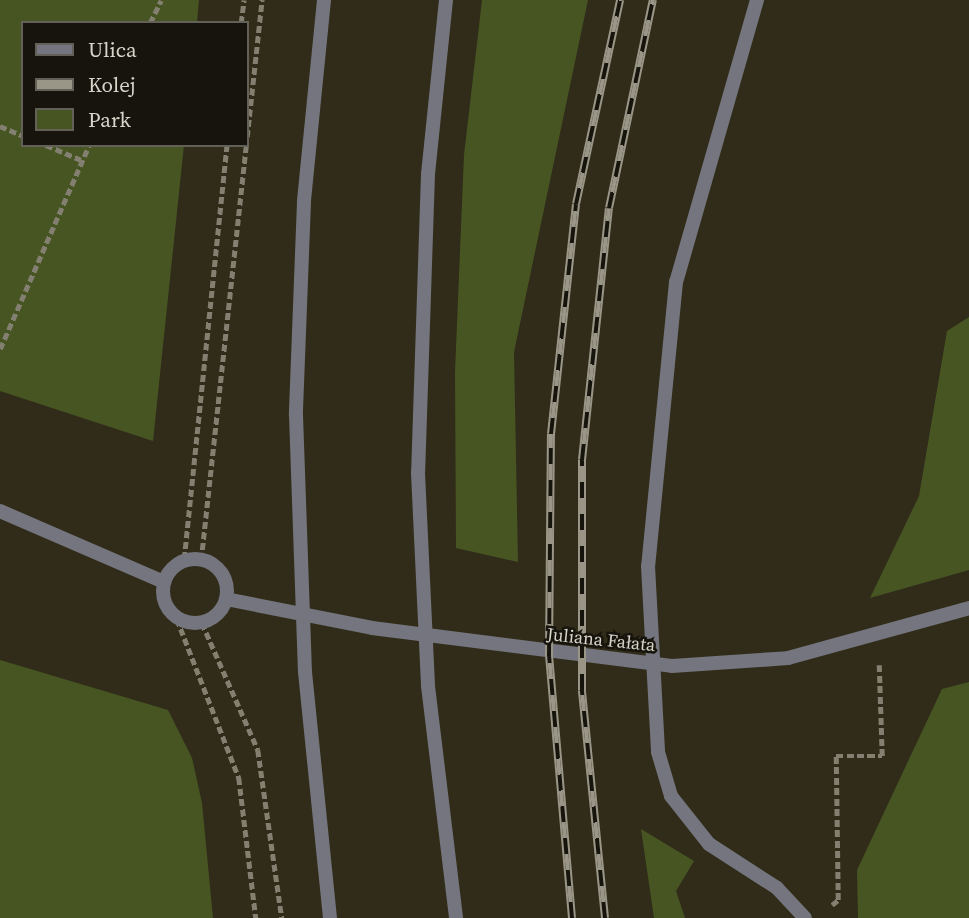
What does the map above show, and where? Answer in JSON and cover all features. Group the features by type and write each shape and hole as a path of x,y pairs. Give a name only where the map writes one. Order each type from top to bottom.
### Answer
{"street":[{"path":"324,0 299,287 299,561 305,663 330,918"},
{"path":"446,0 419,345 421,579 428,681 456,918"},
{"path":"757,0 676,282 649,553 656,715 662,770 681,812 709,844 776,888 805,918"},
{"path":"0,511 164,582"},
{"path":"201,560 220,571 226,599 202,623 177,619 166,606 164,582 183,561 201,560"},
{"name":"Juliana Fałata","path":"226,599 372,628 651,666 764,661 878,636 969,608"}],"path":[{"path":"151,21 161,0"},
{"path":"241,21 244,0"},
{"path":"248,128 262,0"},
{"path":"0,126 21,134"},
{"path":"51,147 81,160"},
{"path":"0,349 88,147"},
{"path":"183,561 227,147"},
{"path":"201,560 246,147"},
{"path":"177,619 239,778 256,918"},
{"path":"202,623 258,750 282,918"},
{"path":"823,912 838,900 836,755 882,756 878,636"}],"green space":[{"path":"0,0 199,0 197,21 21,21 21,147 184,147 153,441 0,391"},
{"path":"482,0 588,0 514,352 518,562 456,548 455,372 464,155"},
{"path":"969,317 969,570 870,598 919,496 947,331"},
{"path":"0,660 168,710 192,758 202,803 213,918 0,918"},
{"path":"969,682 969,918 858,918 857,870 942,689"},
{"path":"641,829 694,861 676,891 685,918 654,918"}],"railway":[{"path":"572,918 549,656 551,434 576,204 620,0"},
{"path":"605,918 582,690 582,460 609,208 653,0"}]}
